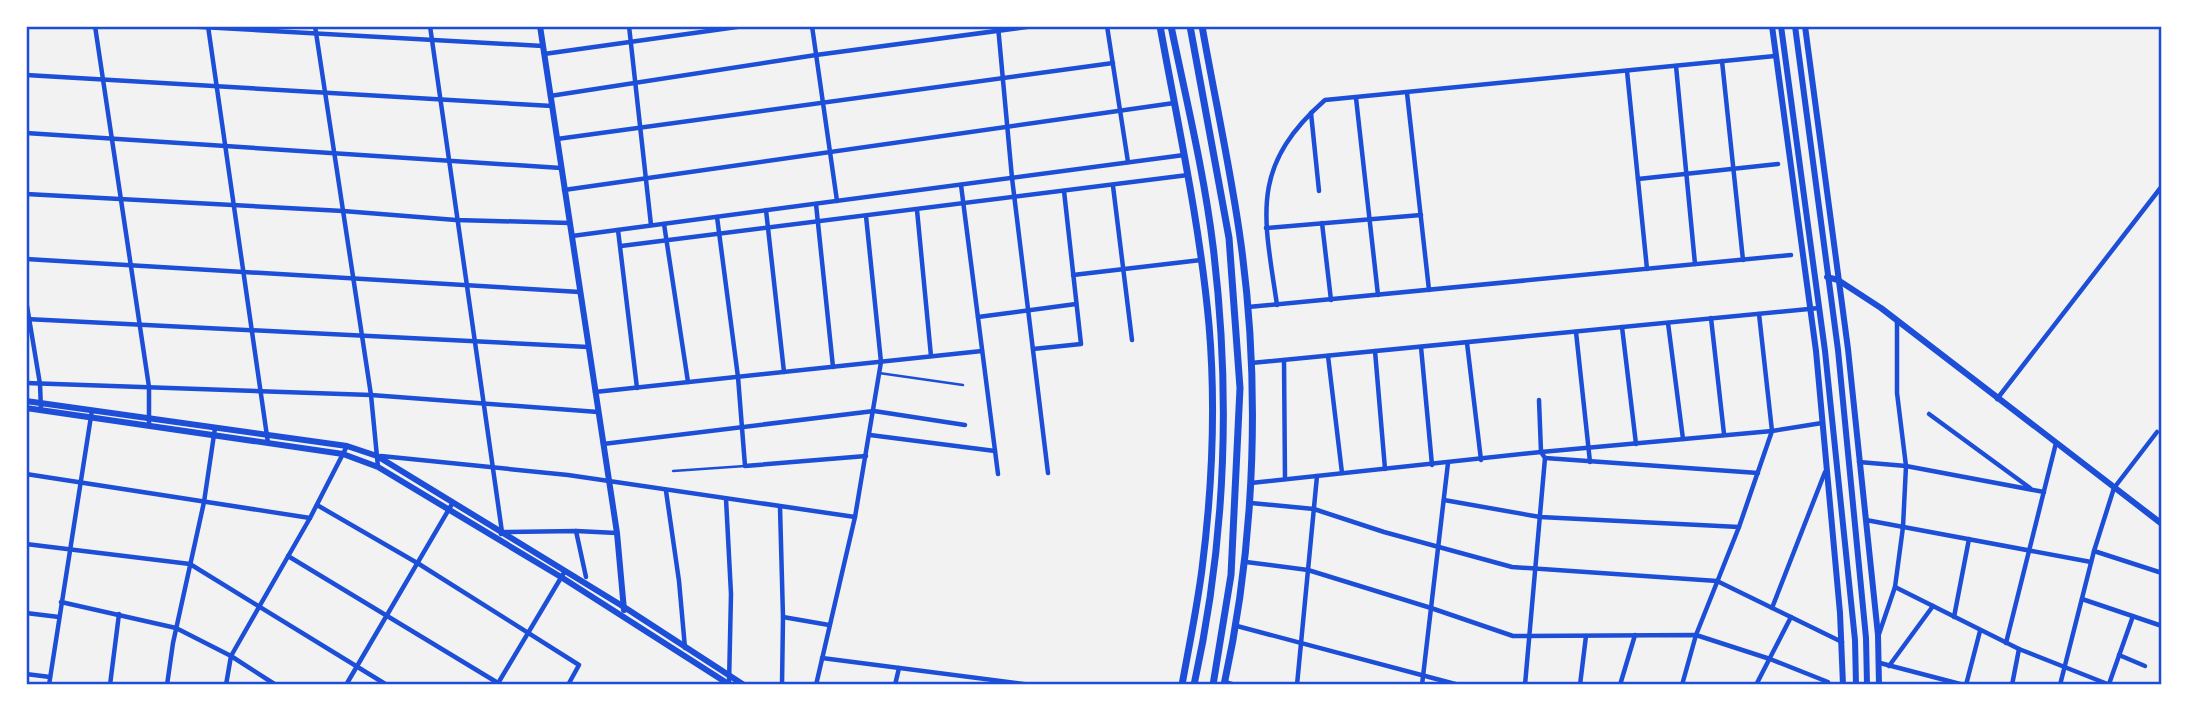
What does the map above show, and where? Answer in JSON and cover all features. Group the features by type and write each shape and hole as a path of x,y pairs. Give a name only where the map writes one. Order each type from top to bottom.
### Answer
{"main road":[{"path":"540,26 617,533 624,617"},
{"path":"1160,26 1202,260 1209,328 1209,489 1202,570 1182,685"},
{"path":"1171,26 1213,243 1225,403 1222,490 1214,572 1194,685"},
{"path":"1190,26 1229,238 1240,388 1231,575 1213,685"},
{"path":"1202,26 1240,231 1251,363 1251,503 1237,626 1225,683"},
{"path":"1772,26 1810,309 1843,642 1843,685"},
{"path":"1781,26 1819,308 1850,596 1856,685"},
{"path":"1795,26 1838,350 1861,591 1867,685"},
{"path":"1805,26 1866,520 1878,635 1879,685"},
{"path":"1800,71 1811,70"},
{"path":"1783,109 1792,108"},
{"path":"1827,277 1838,280 1897,320 2162,524"},
{"path":"1240,388 1251,425"},
{"path":"26,401 41,407"},
{"path":"26,408 41,407 268,439 343,454 378,467 451,506 563,574 624,607 744,685"},
{"path":"268,439 347,446 377,456 451,506"},
{"path":"563,574 730,685"},
{"path":"1861,591 1873,589"},
{"path":"1839,597 1850,596"}],"street":[{"path":"95,26 149,387 149,422"},
{"path":"183,26 543,46"},
{"path":"315,26 371,395 378,467"},
{"path":"430,26 447,160 494,467 500,535 576,531 617,533"},
{"path":"629,26 648,178 651,225"},
{"path":"544,54 744,26"},
{"path":"812,26 837,201"},
{"path":"551,96 816,55 1034,26"},
{"path":"1107,26 1128,162"},
{"path":"208,27 268,439"},
{"path":"998,29 1014,197 1048,473"},
{"path":"1277,305 1266,228 1267,197 1274,162 1311,112 1325,100 1776,56"},
{"path":"1722,61 1742,260"},
{"path":"557,139 1113,63"},
{"path":"1676,66 1695,264"},
{"path":"1627,71 1647,269"},
{"path":"26,75 552,106"},
{"path":"1407,93 1429,290"},
{"path":"1356,98 1378,295"},
{"path":"565,190 1174,103"},
{"path":"1311,112 1319,191"},
{"path":"26,133 561,168"},
{"path":"572,236 1184,155"},
{"path":"1638,179 1778,164"},
{"path":"621,246 1188,175"},
{"path":"961,184 998,474"},
{"path":"1113,186 1132,341"},
{"path":"1997,399 2162,186"},
{"path":"1033,349 1081,344 1064,191"},
{"path":"26,194 343,211 456,220 570,223"},
{"path":"816,204 833,367"},
{"path":"766,210 784,372"},
{"path":"917,210 931,356"},
{"path":"1266,228 1421,215"},
{"path":"816,685 855,517 880,373 866,216"},
{"path":"717,217 738,377 745,466 866,456"},
{"path":"1322,223 1331,300"},
{"path":"664,224 688,382"},
{"path":"618,230 637,388"},
{"path":"1247,307 1791,255"},
{"path":"26,258 580,292"},
{"path":"1073,275 1202,260"},
{"path":"26,300 40,384 41,407"},
{"path":"978,317 1076,304"},
{"path":"1251,363 1819,308"},
{"path":"1682,685 1696,635 1740,527 1772,430 1759,314"},
{"path":"1711,318 1724,434"},
{"path":"28,319 588,347"},
{"path":"1878,635 1895,587 1903,527 1906,466 1897,393 1897,320"},
{"path":"1668,323 1683,439"},
{"path":"1622,327 1636,443"},
{"path":"1576,332 1590,461"},
{"path":"1466,342 1481,460"},
{"path":"1421,347 1432,465"},
{"path":"595,392 982,351"},
{"path":"1375,351 1385,469"},
{"path":"1328,356 1342,473"},
{"path":"1284,360 1284,480"},
{"path":"26,383 371,395 598,412"},
{"path":"1525,685 1545,458 1541,452 1539,400"},
{"path":"603,444 874,411 965,425"},
{"path":"49,685 91,414"},
{"path":"1929,414 2034,490"},
{"path":"1251,483 1822,423"},
{"path":"167,685 176,628 204,502 215,431"},
{"path":"2060,685 2094,551 2115,488 2157,432"},
{"path":"870,435 995,451"},
{"path":"2006,643 2056,443"},
{"path":"226,685 231,656 310,518 347,446"},
{"path":"377,456 609,481 855,517"},
{"path":"1545,458 1758,473"},
{"path":"1859,462 1906,466 2044,492"},
{"path":"1422,685 1448,463"},
{"path":"1772,608 1826,470"},
{"path":"26,474 310,518"},
{"path":"1297,685 1317,476"},
{"path":"666,491 679,581 685,656"},
{"path":"726,499 731,594 730,685"},
{"path":"1444,500 1540,517 1740,527"},
{"path":"1251,503 1314,509 1512,567 1717,581 1843,642"},
{"path":"317,505 419,564 579,665 568,685"},
{"path":"346,685 451,506"},
{"path":"780,507 782,685"},
{"path":"1866,520 2091,562"},
{"path":"576,531 586,577"},
{"path":"1954,617 1969,539"},
{"path":"26,544 190,564 387,685"},
{"path":"2094,551 2162,573"},
{"path":"288,556 497,684 563,574"},
{"path":"1246,562 1308,570 1513,636 1696,635 1770,659 1828,682"},
{"path":"1895,587 2019,649 2109,685 2133,616"},
{"path":"2082,599 2162,626"},
{"path":"61,602 176,628 231,656 276,685"},
{"path":"1889,666 1933,606"},
{"path":"26,614 59,617"},
{"path":"110,685 119,614"},
{"path":"783,617 830,625"},
{"path":"1756,685 1791,618"},
{"path":"1237,626 1459,685"},
{"path":"1880,663 1965,685 1980,631"},
{"path":"1620,685 1635,635"},
{"path":"1580,685 1586,636"},
{"path":"2012,685 2019,649"},
{"path":"2119,654 2145,666"},
{"path":"822,658 985,682 1031,685"},
{"path":"895,685 899,668"},
{"path":"26,674 50,677"},
{"path":"1225,683 1235,685"}],"lane":[{"path":"880,373 963,384"},
{"path":"673,471 745,466"}]}
